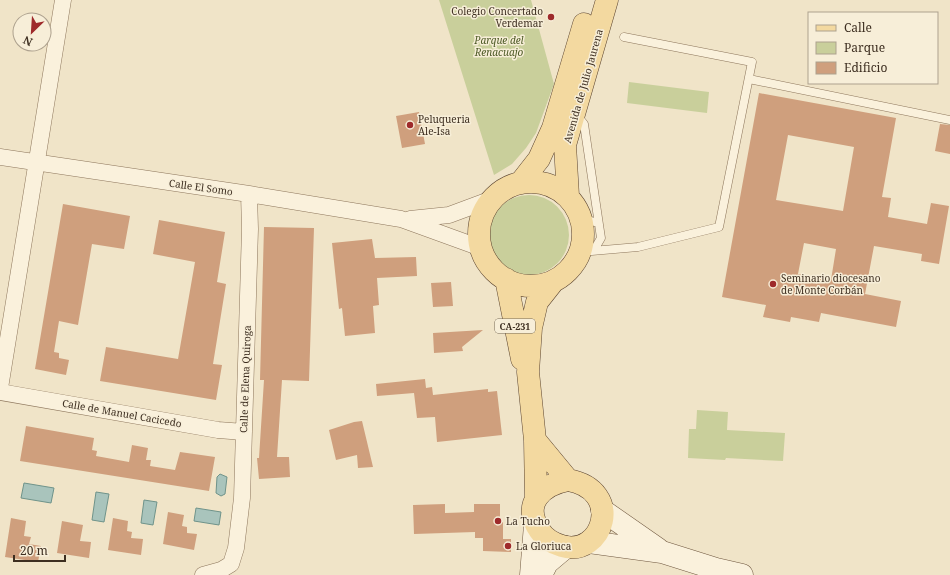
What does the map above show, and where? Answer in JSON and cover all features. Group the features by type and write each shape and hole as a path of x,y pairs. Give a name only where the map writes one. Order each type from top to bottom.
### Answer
{"main road":[{"name":"Avenida de Julio Jaurena","path":"520,182 539,159 553,128 591,0"},
{"name":"Avenida de Julio Jaurena","path":"568,196 565,145 607,0"},
{"path":"537,181 554,186 568,196 590,221 583,231 587,251 564,274 552,283 541,285 523,285 506,279 495,271 486,261 481,248 478,231 482,214 492,199 505,188 520,182 537,181"},
{"name":"CA-231","path":"506,279 522,357 528,372"},
{"name":"CA-231","path":"535,525 532,507 536,498 535,440 528,372 531,328 537,302 552,283"},
{"path":"535,440 568,480"},
{"path":"535,525 543,536 553,544 566,547 577,547 588,542 600,528 603,519 602,510 596,493 580,482 568,480 554,482 544,489 536,498"},
{"path":"602,510 662,552"},
{"path":"531,575 535,525"},
{"path":"588,542 662,552 716,569 742,575"},
{"path":"541,575 547,563 566,547"}],"street":[{"path":"0,388 63,0"},
{"name":"Calle El Somo","path":"0,157 249,194 401,219 481,248"},
{"name":"Calle de Elena Quiroga","path":"203,575 221,570 231,564 236,548 242,498 250,229 249,194"},
{"name":"Calle El Somo","path":"401,219 449,215 492,199"},
{"name":"Calle de Manuel Cacicedo","path":"0,392 218,430 244,432"}],"lane":[{"path":"587,251 638,247 720,227 752,62 624,37"},
{"path":"749,79 950,120"},
{"path":"575,111 584,124 590,221"}],"green space":[{"name":"Parque del Renacuajo","path":"439,0 531,0 554,84 536,133 526,148 512,164 494,175"},
{"path":"629,82 709,92 707,113 627,103"},
{"path":"529,195 544,198 557,207 566,220 569,235 566,250 557,263 544,272 529,275 514,272 501,263 492,250 489,235 492,220 501,207 514,198"},
{"path":"697,410 728,412 727,430 785,433 783,461 688,458 689,429 696,429"}],"water":[{"path":"220,474 227,477 225,494 221,496 216,493 217,477"},
{"path":"24,483 54,488 51,503 21,498"},
{"path":"96,492 109,494 104,522 92,520"},
{"path":"144,500 157,502 153,525 141,523"},
{"path":"196,508 221,512 219,525 194,521"}],"building":[{"name":"Seminario diocesano de Monte Corbán","path":"759,93 896,118 882,197 891,198 888,217 927,224 931,203 949,206 939,264 921,261 922,254 874,246 865,294 901,301 896,327 821,313 819,322 791,317 790,322 763,317 766,305 722,297","holes":["788,135 854,147 843,211 776,200","804,243 836,249 831,280 798,274"]},
{"name":"Peluqueria Ale-Isa","path":"419,112 425,144 402,148 396,116"},
{"path":"940,124 950,125 950,154 935,151"},
{"path":"63,204 130,216 124,249 92,244 78,325 59,321 54,352 59,353 59,358 69,360 66,375 35,369"},
{"path":"159,220 225,232 217,282 226,284 213,364 222,365 216,400 100,381 106,347 178,359 195,262 153,254"},
{"path":"264,227 314,228 309,381 282,380 277,457 289,457 290,477 259,479 257,458 259,458 264,380 260,380"},
{"path":"372,239 375,258 416,257 417,276 377,278 379,305 373,306 375,333 345,336 342,308 339,309 332,243"},
{"path":"451,282 453,306 433,307 431,283"},
{"path":"483,330 462,347 463,351 434,353 433,333"},
{"path":"425,379 426,388 432,387 433,395 488,389 488,392 497,391 502,435 437,442 435,417 417,418 414,393 377,396 376,384"},
{"path":"362,421 373,467 358,468 357,455 336,460 329,430"},
{"path":"26,426 94,438 92,450 97,451 96,456 129,462 132,445 148,448 146,460 151,460 150,466 175,470 180,452 215,457 209,491 20,461"},
{"path":"445,504 445,513 474,512 474,504 500,504 500,522 503,522 503,539 511,539 511,552 483,551 483,538 475,538 475,532 414,534 413,505"},
{"path":"168,512 184,515 182,526 187,527 187,533 197,534 194,550 163,544"},
{"path":"11,518 26,521 24,536 31,537 29,544 41,546 38,562 5,557"},
{"path":"113,518 128,521 127,531 132,532 131,538 143,539 141,555 108,550"},
{"path":"62,521 83,525 80,541 91,542 89,558 57,553"}],"place":[{"name":"Colegio Concertado Verdemar","path":"551,17"},
{"name":"Peluqueria Ale-Isa","path":"410,125"},
{"name":"Seminario diocesano de Monte Corbán","path":"773,284"},
{"name":"La Tucho","path":"498,521"},
{"name":"La Gloriuca","path":"508,546"}]}
